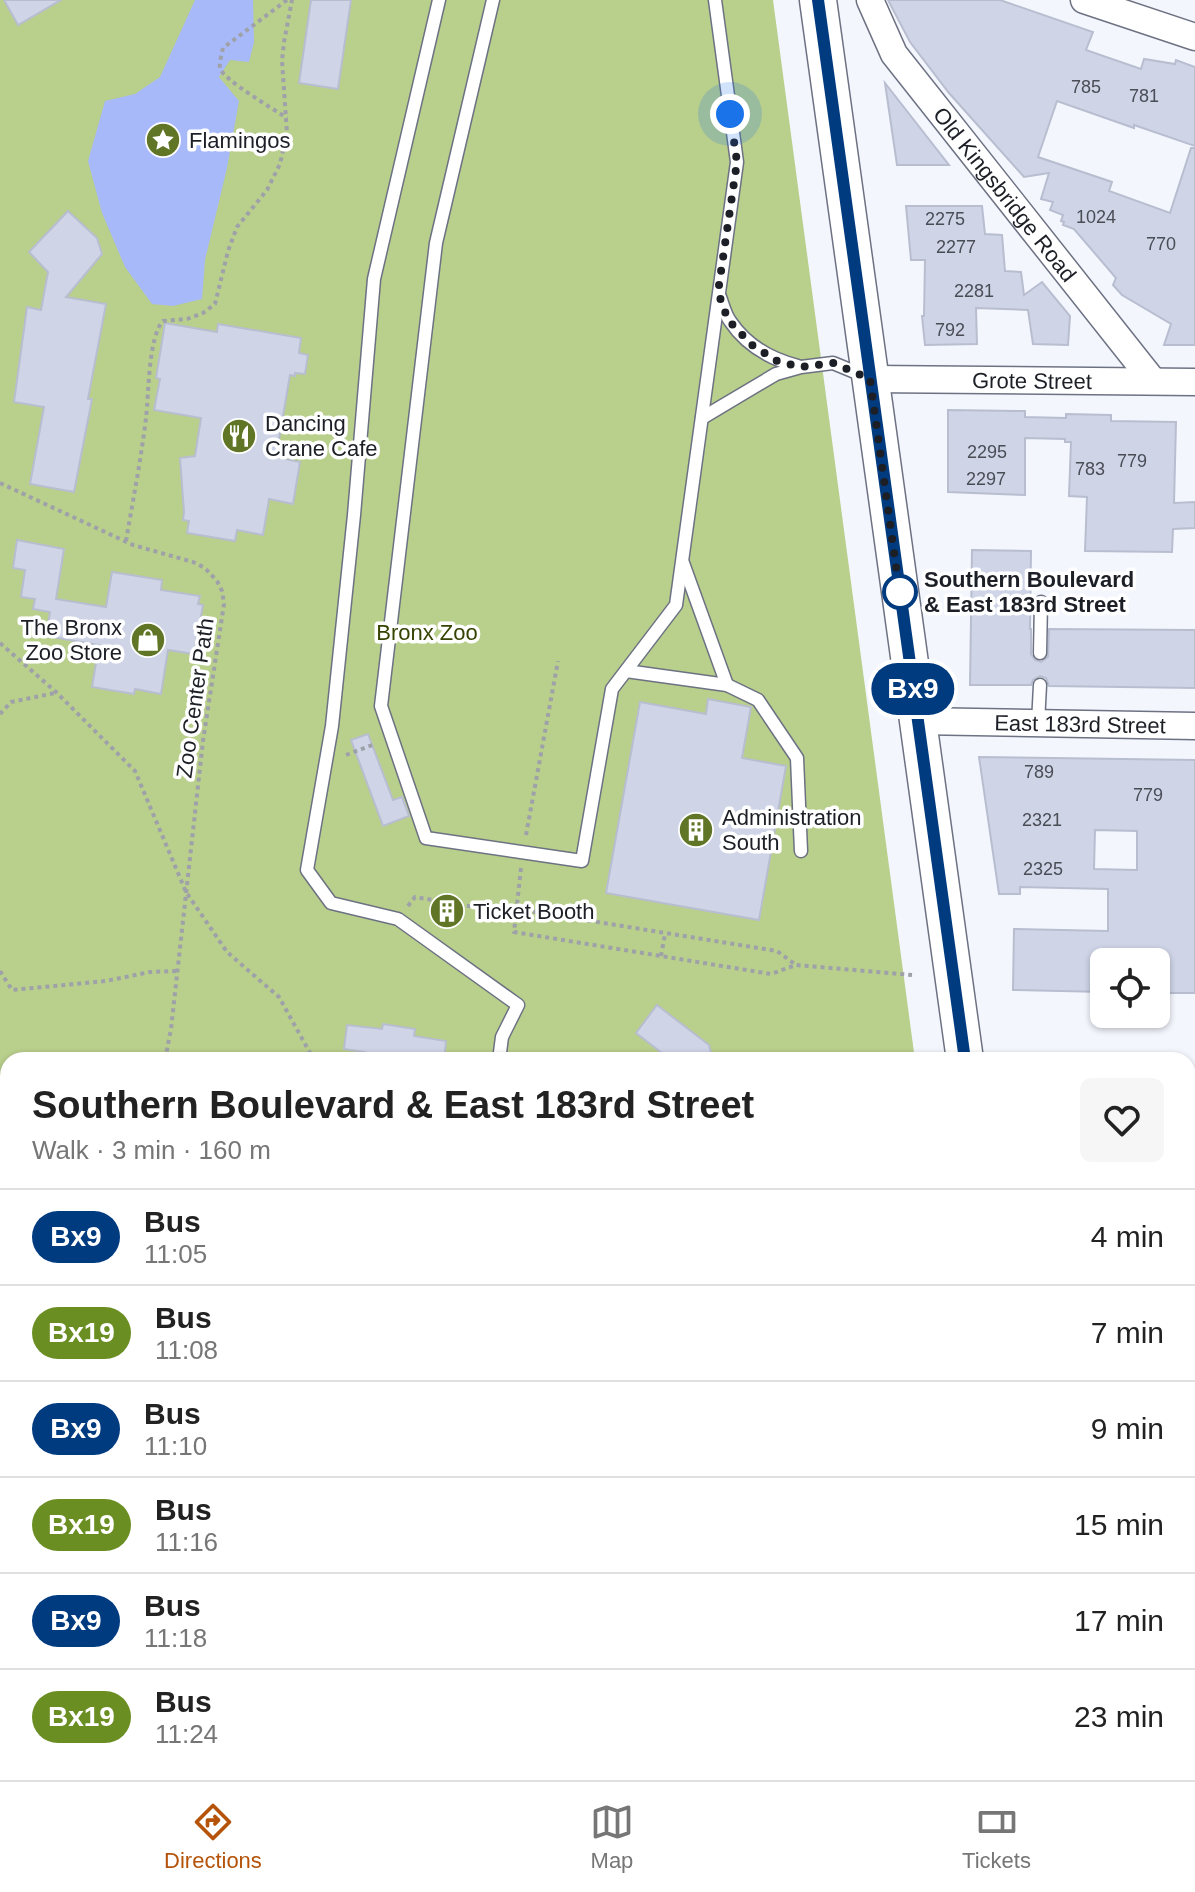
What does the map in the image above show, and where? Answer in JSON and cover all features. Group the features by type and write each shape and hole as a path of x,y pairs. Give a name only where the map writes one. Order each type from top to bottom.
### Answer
{"main road":[{"path":"818,0 964,1052"}],"street":[{"name":"Old Kingsbridge Road","path":"870,0 894,54 1153,381"},
{"path":"1084,0 1195,37"},
{"name":"Grote Street","path":"870,379 1195,382"},
{"name":"East 183rd Street","path":"918,721 1195,726"}],"lane":[{"path":"439,0 374,279 332,726 307,870 331,903 398,919 518,1005 502,1037 500,1052"},
{"path":"493,0 436,243 381,706 426,838 582,861 612,689 676,605 737,162 715,0"},
{"path":"718,292 728,320 752,345 777,361 801,367"},
{"path":"702,418 776,374 801,367 833,363 870,379"},
{"path":"682,560 727,685"},
{"path":"1040,653 1041,602"},
{"path":"626,671 727,685 758,700 797,758 801,851"},
{"path":"1038,723 1040,685"}],"path":[{"path":"287,118 224,75 220,67 223,48 290,0"},
{"path":"126,541 157,328 163,321 187,319 215,304 237,227 267,190 280,164 287,118 282,61 290,0"},
{"name":"Zoo Center Path","path":"0,483 126,541 193,562 211,574 222,591 224,604 203,741 166,1052"},
{"path":"0,643 56,692 135,771 186,892 227,952 279,997 310,1052"},
{"path":"558,661 523,853 514,932 771,974 796,965 912,975"},
{"path":"0,714 11,702 56,692"},
{"path":"326,762 393,738"},
{"path":"398,919 415,897 777,951 796,965"},
{"path":"661,956 665,933"},
{"path":"0,971 12,990 177,971"},
{"path":"0,1353 0,1360"}],"green space":[{"name":"Bronx Zoo","path":"0,0 773,0 914,1052 0,1052"}],"water":[{"name":"Flamingos","path":"195,0 253,0 254,42 249,62 230,60 219,77 239,101 205,260 202,299 173,306 152,304 125,267 102,213 88,161 105,101 135,94 160,77"}],"building":[{"path":"4,0 61,0 18,25"},
{"path":"311,0 351,0 338,89 299,83"},
{"path":"888,0 1000,0 1093,32 1086,50 1141,69 1144,59 1175,64 1176,60 1195,67 1195,146 1057,101 1038,157 1112,182 1109,191 1170,213 1191,148 1195,148 1195,345 1164,345 1171,324 1122,295 1113,285 1116,278 1074,229 1063,225 1063,215 1050,210 1053,202 1041,199 1049,173 1024,177 949,93 910,42"},
{"path":"885,83 949,165 897,165"},
{"path":"906,206 982,206 985,234 1002,235 1005,271 1021,272 1024,295 1042,282 1070,316 1068,345 1033,344 1028,310 976,308 977,344 925,345 922,316 925,260 911,260"},
{"path":"68,211 97,238 102,254 66,297 106,304 74,492 30,484 44,407 14,402 27,307 41,310 48,272 29,252"},
{"name":"Dancing Crane Cafe","path":"165,323 217,332 218,324 301,338 299,353 308,355 305,374 290,375 276,457 300,462 293,504 269,499 263,535 237,530 235,541 187,533 189,521 183,520 180,458 195,456 201,418 154,410"},
{"path":"948,410 1025,411 1025,417 1111,415 1111,421 1176,422 1174,503 1195,502 1195,528 1173,529 1172,552 1085,551 1087,497 1069,496 1071,442 1065,442 1065,439 1025,438 1025,495 948,492"},
{"name":"The Bronx Zoo Store","path":"17,540 64,549 56,599 106,607 112,572 162,580 161,590 200,596 198,604 203,605 194,654 168,650 161,694 135,689 134,694 92,687 99,645 46,636 50,612 33,609 35,599 21,597 25,570 13,568"},
{"path":"972,550 1031,551 1030,629 1031,654 1035,660 1041,662 1048,657 1049,629 1195,630 1195,688 1049,686 1046,678 1040,676 1031,685 970,685"},
{"name":"Administration South","path":"708,699 751,707 742,758 786,766 759,920 606,893 640,702 706,714"},
{"path":"368,734 393,800 402,797 409,816 383,826 351,740"},
{"path":"979,757 1195,760 1195,993 1170,993 1170,948 1090,948 1090,992 1013,990 1014,929 1108,931 1108,889 1020,887 1020,894 999,894","holes":["1095,830 1137,831 1137,870 1094,869"]},
{"path":"657,1005 709,1045 711,1052 661,1052 636,1033"},
{"path":"383,1024 415,1029 414,1036 446,1041 445,1052 344,1049 347,1025 382,1029"}],"bus line":[{"name":"Bx9","path":"818,0 964,1052"}],"place":[{"name":"Flamingos","path":"163,140"},
{"name":"Dancing Crane Cafe","path":"239,436"},
{"name":"Southern Boulevard & East 183rd Street","path":"900,592"},
{"name":"The Bronx Zoo Store","path":"148,640"},
{"name":"Administration South","path":"696,830"},
{"name":"Ticket Booth","path":"447,911"}],"route":[{"path":"730,114 737,162 718,292 728,320 752,345 777,361 801,367 833,363 870,379 900,595 900,592"}]}
